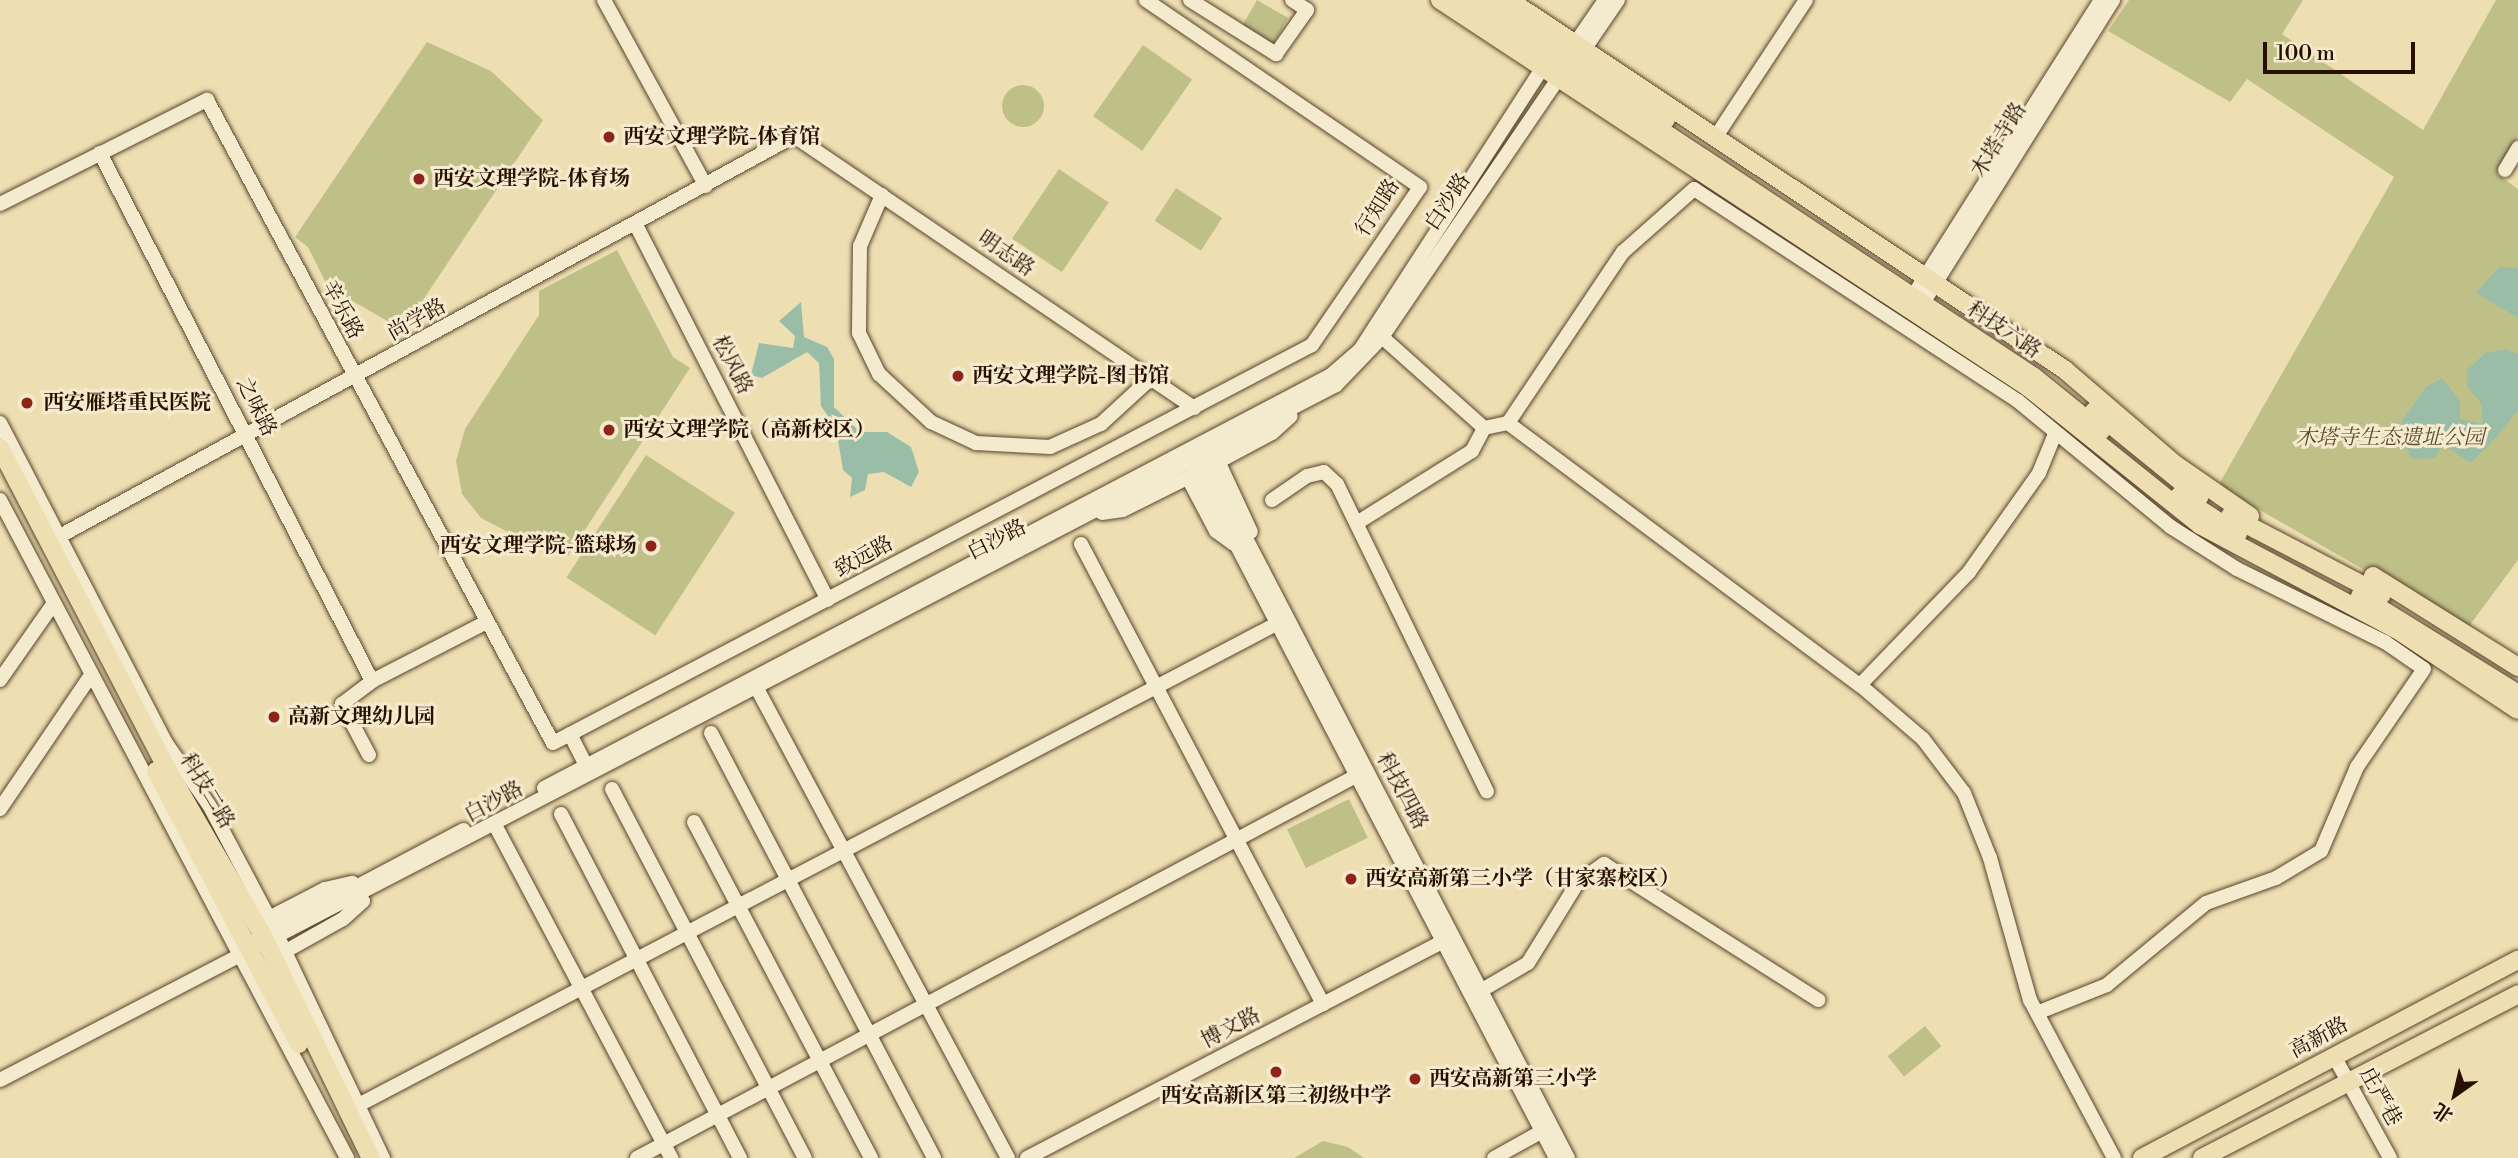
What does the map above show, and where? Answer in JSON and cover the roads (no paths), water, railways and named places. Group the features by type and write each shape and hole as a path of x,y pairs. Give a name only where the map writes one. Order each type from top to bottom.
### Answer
{"main road":[{"path":"1440,0 1546,62"},
{"name":"科技六路","path":"1464,0 1546,62 1571,59"},
{"name":"科技六路","path":"1486,0 2052,377 2189,489 2250,529 2378,592 2518,680"},
{"path":"1510,0 1571,59 2029,388 2200,525 2396,629 2518,710"},
{"path":"1571,59 1715,138 1924,290 2065,370 2176,465 2246,513 2376,578 2518,667"},
{"name":"科技六路","path":"1924,290 2072,405 2184,500 2240,536 2382,607 2518,694"},
{"name":"科技二路","path":"0,448 167,769 355,1107 371,1158"},
{"name":"科技二路","path":"0,474 264,942 358,1158"},
{"name":"高新路","path":"2142,1158 2518,960"},
{"path":"2203,1158 2518,994"}],"street":[{"path":"604,0 706,186"},
{"name":"行知路","path":"1146,0 1420,187 1312,345 1194,408"},
{"path":"1190,0 1276,54 1307,10 1292,0"},
{"name":"白沙路","path":"264,942 586,766 1199,461 1336,385 1382,337 1571,59 1605,0"},
{"name":"白沙路","path":"1571,59 1618,0"},
{"path":"1715,138 1806,0"},
{"name":"木塔寺路","path":"1924,290 2101,0"},
{"name":"木塔寺路","path":"1924,290 2113,0"},
{"name":"白沙路","path":"373,884 495,825 754,683 1199,461 1331,375 1360,350 1546,62"},
{"name":"辛乐路","path":"0,204 207,100 553,743"},
{"name":"尚学路","path":"58,537 636,225 794,136"},
{"name":"明志路","path":"794,136 1194,408"},
{"path":"2505,170 2518,148"},
{"name":"之味路","path":"100,153 372,681"},
{"path":"1484,428 1508,423 1623,252 1693,189 2018,401 2171,527 2237,569 2424,668 2357,766 2321,851 2276,878 2206,903 2107,985 2037,1013"},
{"path":"882,195 860,246 859,333 887,384 931,422 976,443 1050,447 1101,424 1151,378"},
{"name":"松风路","path":"636,225 828,600"},
{"path":"1382,337 1484,428"},
{"name":"致远路","path":"553,743 1194,408"},
{"path":"1508,423 1860,685 1923,740 1964,793 2037,1013 2113,1158"},
{"path":"0,424 166,743 209,804 347,1158"},
{"path":"1360,522 1472,451 1484,428"},
{"path":"1860,685 1969,572 2039,473 2055,433"},
{"name":"科技四路","path":"1199,461 1237,546 1358,775 1449,938 1482,989 1547,1129 1556,1158"},
{"name":"科技四路","path":"1199,461 1253,551 1547,1129 1568,1158"},
{"path":"1272,500 1324,472 1360,522 1488,791"},
{"path":"0,500 91,675 264,942"},
{"path":"1081,544 1323,1004"},
{"path":"0,680 54,603"},
{"path":"369,755 342,704 372,681 487,622"},
{"path":"383,1158 355,1107 638,961 1278,623"},
{"path":"0,809 91,675"},
{"path":"754,683 1008,1158"},
{"path":"711,733 934,1158"},
{"path":"570,734 586,766"},
{"path":"637,1158 1358,775"},
{"path":"612,789 805,1158"},
{"path":"561,814 740,1158"},
{"path":"694,822 871,1158"},
{"path":"495,825 671,1158"},
{"path":"1482,989 1528,963 1578,882 1604,864 1818,1000"},
{"path":"0,1080 264,942 325,889 373,884"},
{"name":"博文路","path":"1027,1158 1449,938"},
{"name":"庄严巷","path":"2334,1056 2390,1158"},
{"path":"1494,1158 1547,1129"}],"place":[{"name":"西安文理学院-体育馆","path":"609,137"},
{"name":"西安文理学院-体育场","path":"419,179"},
{"name":"西安文理学院-图书馆","path":"958,376"},
{"name":"西安雁塔重民医院","path":"27,403"},
{"name":"西安文理学院（高新校区）","path":"609,430"},
{"name":"西安文理学院-篮球场","path":"651,546"},
{"name":"高新文理幼儿园","path":"274,717"},
{"name":"西安高新第三小学（甘家寨校区）","path":"1351,879"},
{"name":"西安高新区第三初级中学","path":"1276,1072"},
{"name":"西安高新第三小学","path":"1415,1079"}],"park label":[{"name":"木塔寺生态遗址公园","path":"2390,438"}]}
